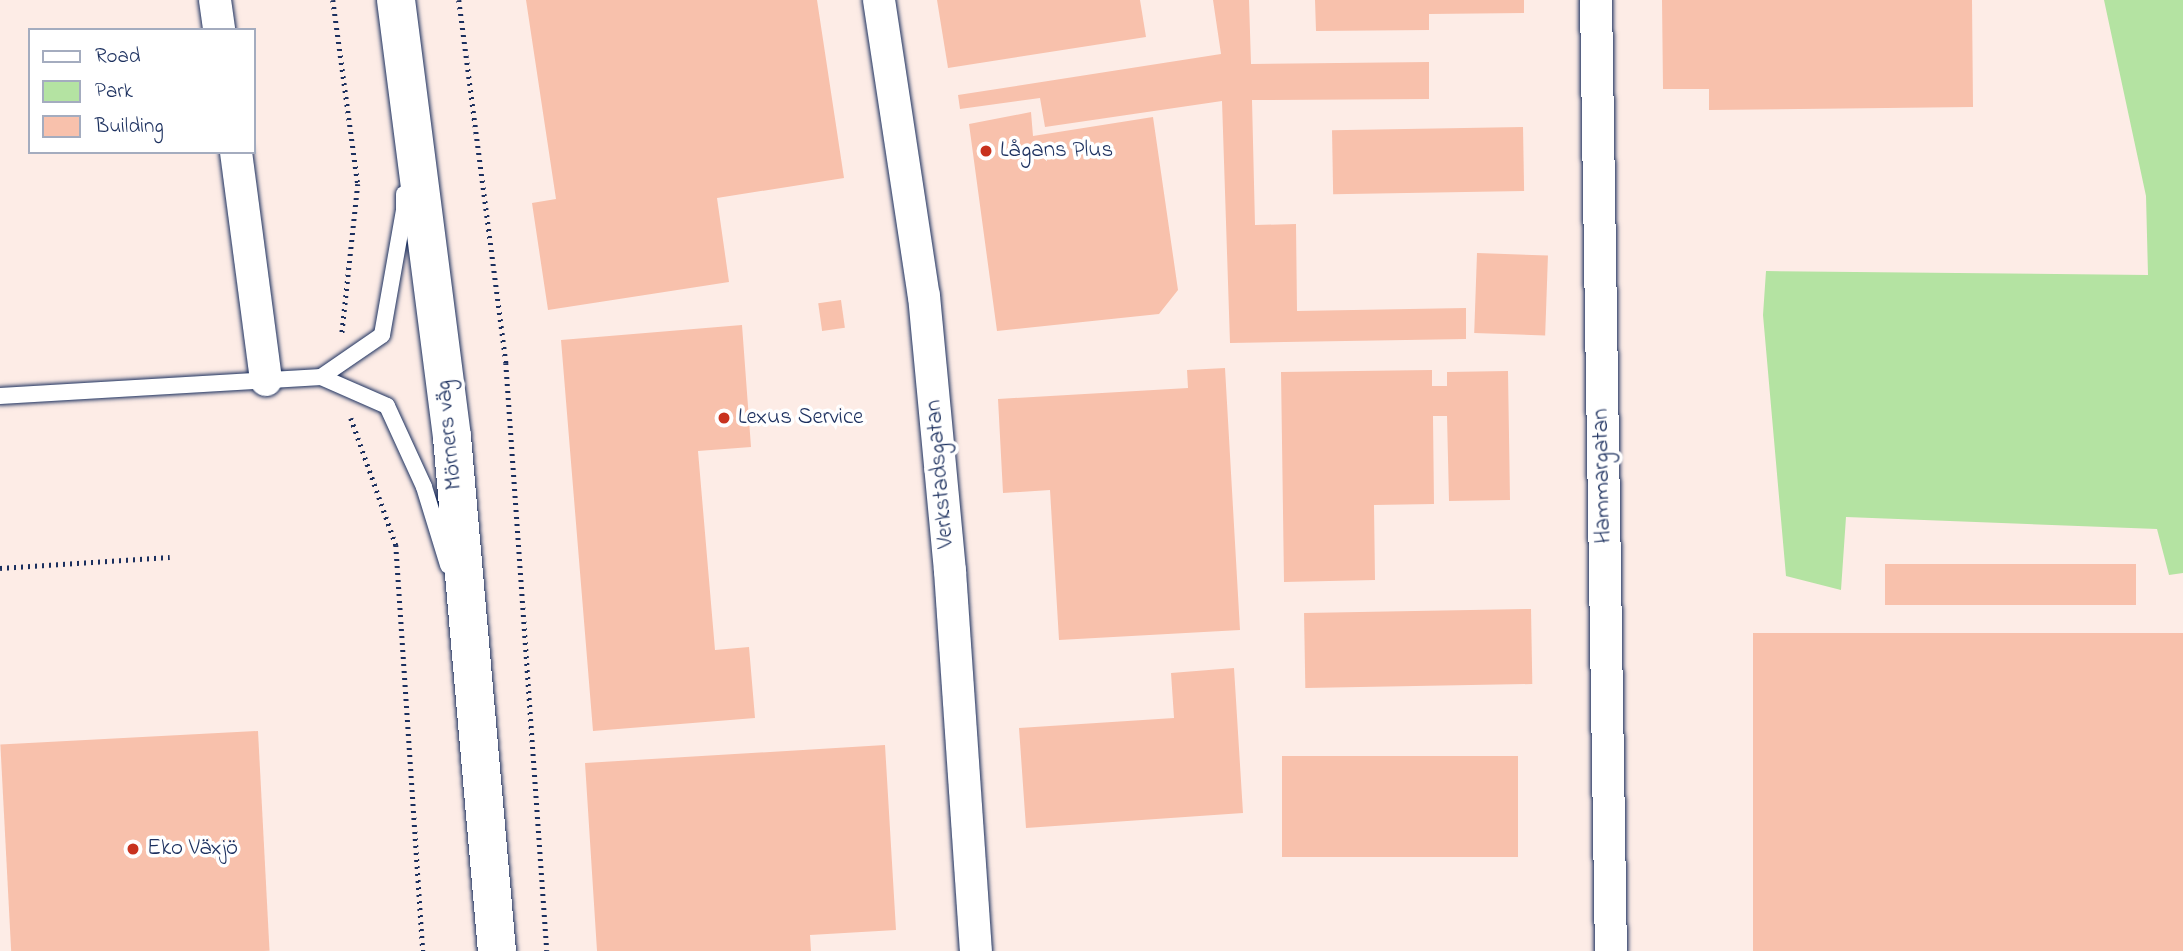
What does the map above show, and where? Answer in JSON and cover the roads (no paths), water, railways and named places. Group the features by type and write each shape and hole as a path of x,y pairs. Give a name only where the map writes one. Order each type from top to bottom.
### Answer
{"main road":[{"name":"Mörners väg","path":"398,13 452,437 497,951"},
{"name":"Mörners väg","path":"488,872 489,951"}],"street":[{"path":"215,0 219,28"},
{"name":"Verkstadsgatan","path":"878,0 923,296 950,571 976,951"},
{"name":"Hammargatan","path":"1596,0 1611,951"},
{"path":"236,154 266,380"}],"lane":[{"path":"321,377 383,335 404,210 398,13"},
{"path":"0,397 321,377 387,406 424,487 469,633"}],"place":[{"name":"Lågans Plus","path":"986,151"},
{"name":"Lexus Service","path":"724,418"},
{"name":"Eko Växjö","path":"133,849"}]}
